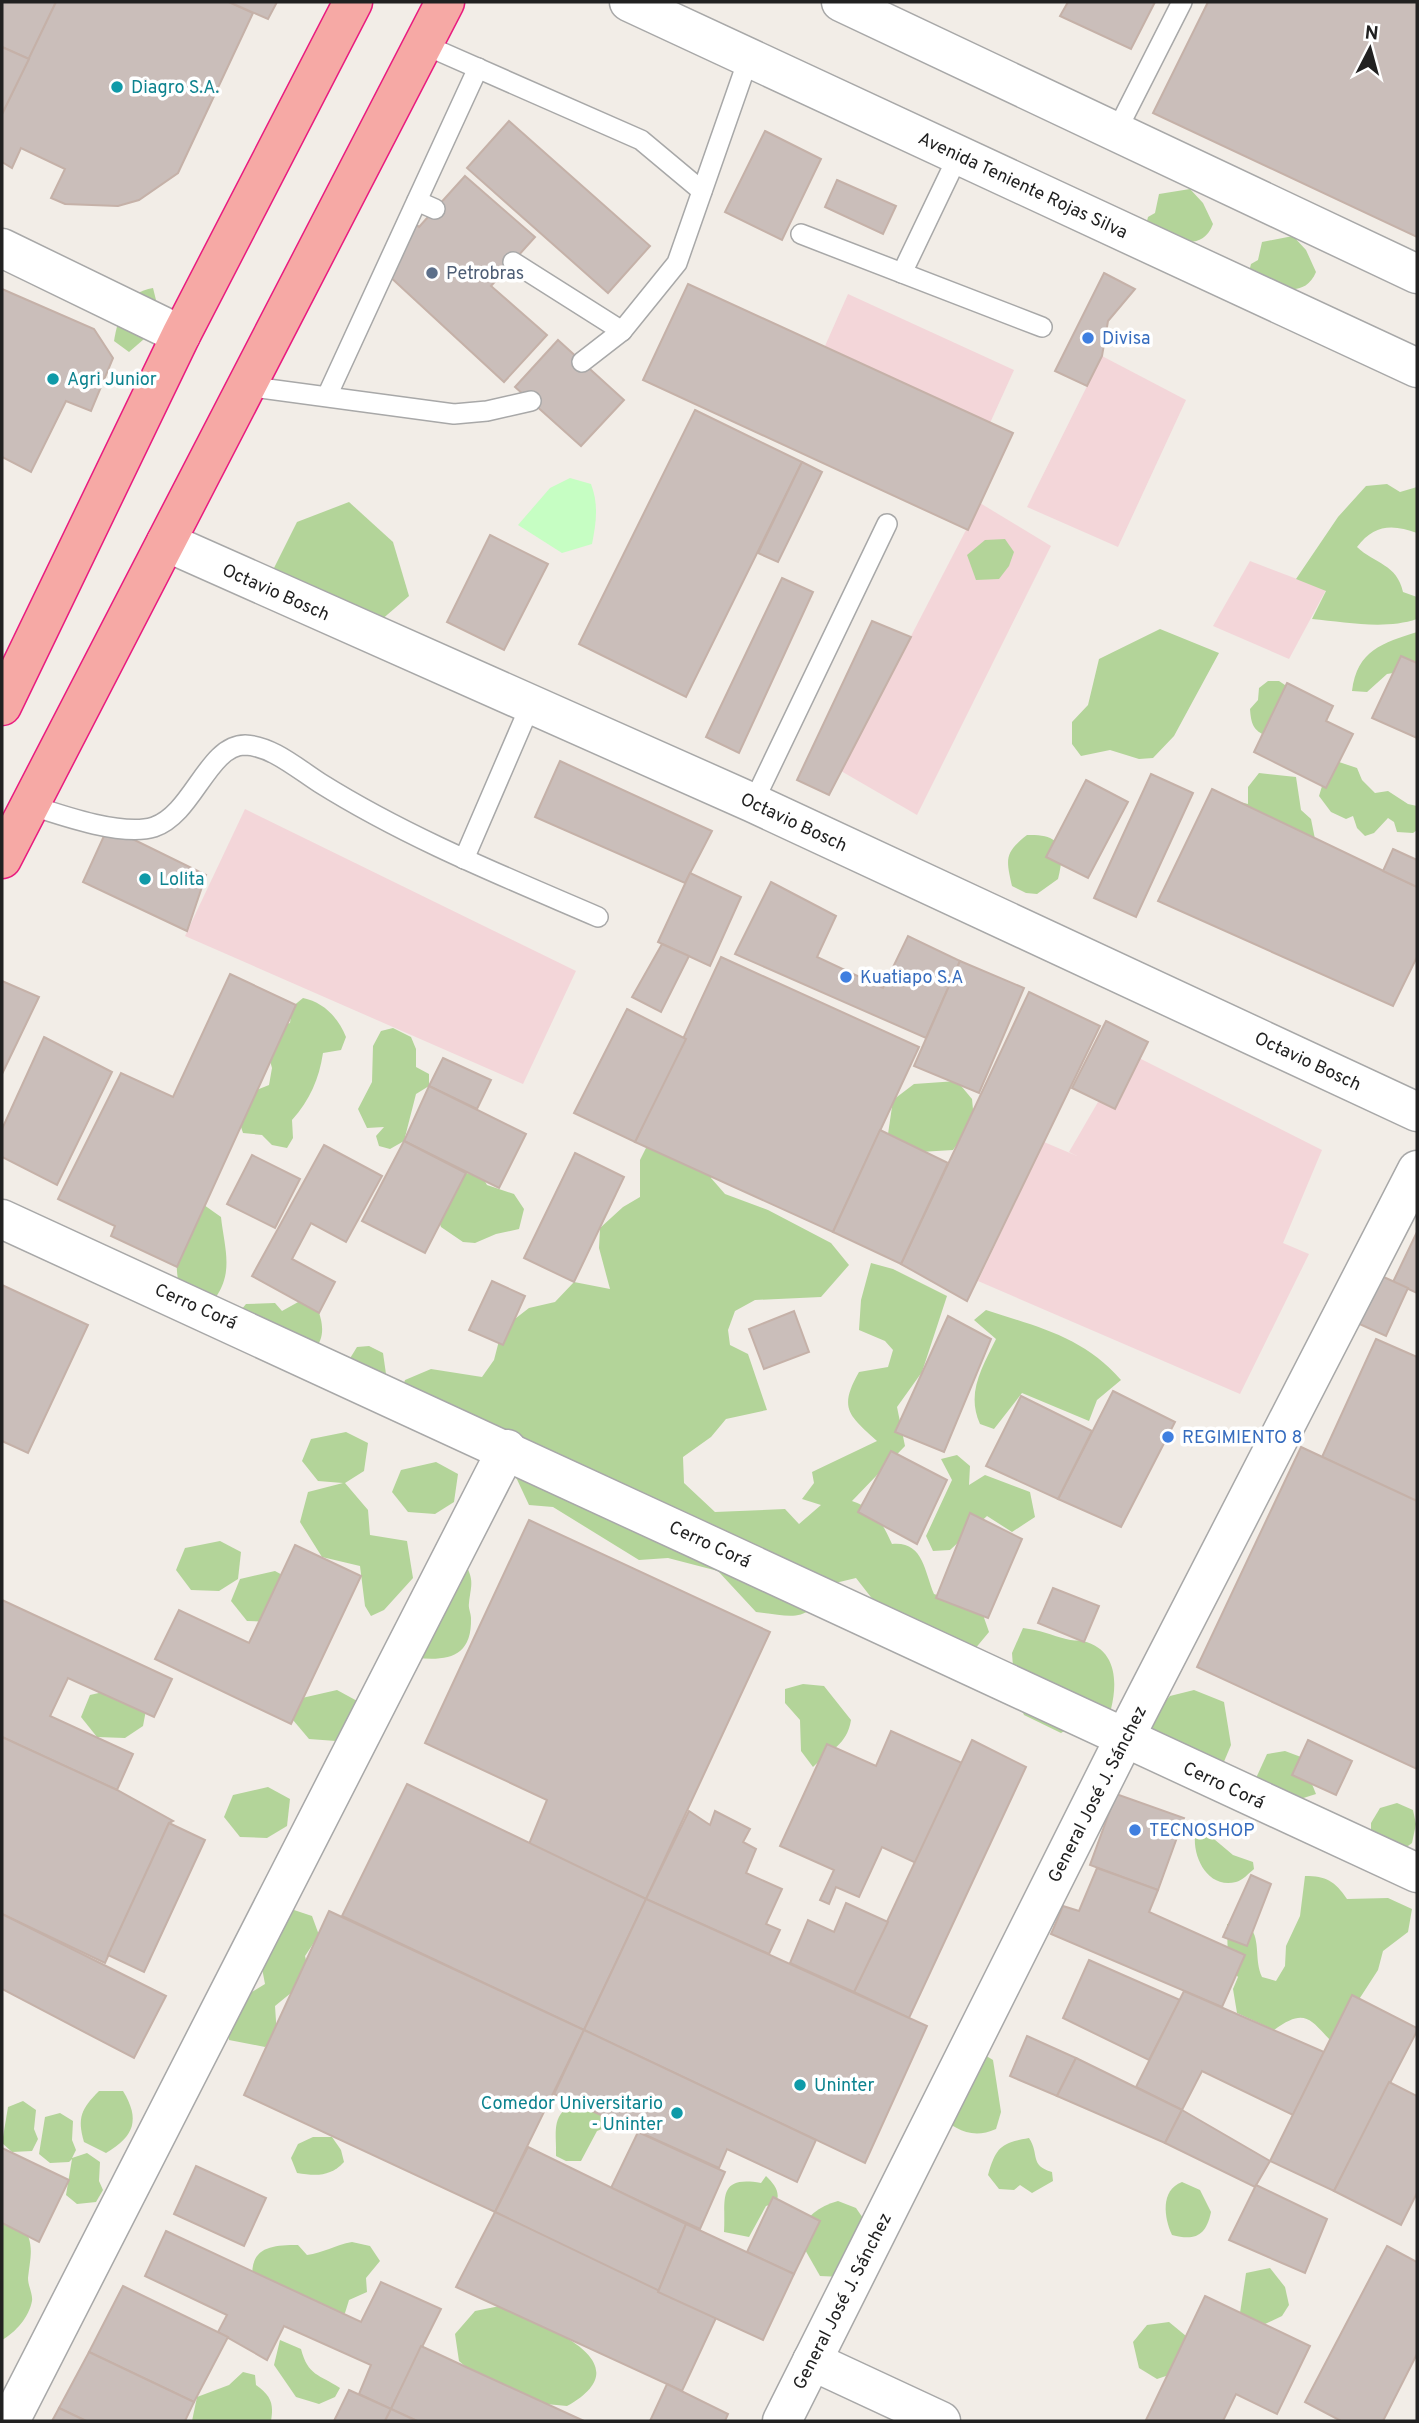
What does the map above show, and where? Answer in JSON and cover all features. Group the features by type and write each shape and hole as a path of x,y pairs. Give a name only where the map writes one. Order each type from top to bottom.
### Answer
{"highway":[{"path":"2,706 181,335 353,2"},
{"path":"2,859 445,2"}],"street":[{"name":"Avenida Teniente Rojas Silva","path":"629,2 1417,368"},
{"path":"841,2 1417,274"},
{"path":"2,248 181,335"},
{"name":"Octavio Bosch","path":"166,542 753,803 1417,1112"},
{"name":"General José J. Sánchez","path":"782,2421 1125,1740 1417,1170"},
{"name":"Cerro Corá","path":"2,1219 507,1449 1125,1740 1417,1873"},
{"path":"10,2421 507,1449"},
{"path":"812,2361 941,2421"}],"lane":[{"path":"1116,132 1182,2"},
{"path":"425,44 641,140 702,191"},
{"path":"582,362 622,331 677,263 749,57"},
{"path":"327,396 426,205 478,68"},
{"path":"902,273 959,155"},
{"path":"801,234 1042,327"},
{"path":"513,262 622,331"},
{"path":"245,386 454,414 487,411 531,401"},
{"path":"753,803 887,524"},
{"path":"464,859 530,706"},
{"path":"30,805 79,821 152,828 175,817 223,752 243,745 264,748 355,805 464,859 598,917"}],"shaded area":[{"path":"848,294 1014,370 990,423 825,346"},
{"path":"1102,356 1186,400 1118,547 1027,507"},
{"path":"980,503 1051,546 917,815 841,771"},
{"path":"1250,561 1326,590 1289,659 1213,626"},
{"path":"245,809 576,971 523,1084 185,936"},
{"path":"1127,1052 1322,1150 1283,1243 1309,1254 1240,1394 978,1281 1044,1142 1077,1156 1069,1152"}],"green space":[{"path":"1190,189 1203,203 1213,224 1208,234 1192,242 1183,242 1145,229 1148,217 1155,213 1159,194"},
{"path":"1293,236 1306,250 1316,272 1310,281 1303,287 1285,289 1248,276 1251,264 1258,260 1262,242"},
{"path":"153,288 160,316 144,339 129,352 114,341 121,315 130,300 144,290"},
{"path":"570,478 591,484 596,521 592,544 562,553 518,525 550,488"},
{"path":"1387,484 1400,492 1417,487 1417,533 1400,528 1384,528 1370,534 1357,547 1391,570 1403,592 1417,597 1417,619 1378,625 1312,619 1326,591 1296,579 1338,517 1366,486"},
{"path":"349,502 393,542 409,596 380,621 271,574 297,522"},
{"path":"1005,539 1014,552 1009,566 999,579 976,580 967,555 985,540"},
{"path":"1160,629 1219,653 1174,736 1153,758 1139,759 1110,750 1081,756 1072,744 1072,722 1088,705 1099,659"},
{"path":"1417,632 1417,669 1387,674 1367,692 1352,691 1359,666 1366,657 1393,640"},
{"path":"1268,681 1279,681 1288,687 1267,736 1254,726 1250,709 1258,700 1259,688"},
{"path":"1339,762 1357,768 1362,780 1375,793 1388,791 1408,804 1417,806 1417,830 1413,833 1397,832 1394,822 1388,818 1374,833 1365,836 1357,828 1353,816 1346,819 1331,812 1319,796 1326,773"},
{"path":"1259,773 1296,777 1301,810 1311,819 1315,839 1232,800 1248,804 1248,787"},
{"path":"1027,835 1054,840 1061,851 1058,879 1037,894 1026,893 1012,886 1009,869 1011,852"},
{"path":"303,998 317,1003 329,1012 346,1037 341,1050 323,1053 313,1089 292,1120 293,1138 287,1148 272,1145 262,1135 243,1133 238,1118 249,1093 269,1085 272,1068 266,1046 284,1025 290,1023 292,1007"},
{"path":"393,1028 411,1037 416,1049 416,1067 429,1074 429,1086 416,1094 404,1141 390,1149 379,1146 376,1136 384,1127 367,1128 358,1109 372,1082 373,1046 381,1031"},
{"path":"957,1081 972,1099 974,1120 953,1150 920,1152 888,1134 893,1100 914,1084"},
{"path":"648,1144 710,1156 711,1178 725,1194 768,1210 831,1243 849,1265 821,1297 755,1300 735,1311 728,1330 730,1345 748,1354 767,1410 726,1419 711,1437 683,1457 684,1483 715,1512 785,1509 799,1524 821,1505 802,1499 814,1483 812,1472 877,1441 853,1417 848,1403 859,1372 888,1367 893,1350 885,1341 859,1330 861,1300 871,1263 893,1269 947,1296 922,1372 897,1407 905,1446 852,1501 877,1518 892,1544 902,1544 916,1552 934,1594 981,1609 989,1632 969,1656 935,1668 911,1617 881,1610 856,1578 827,1585 814,1607 799,1615 756,1612 718,1571 668,1558 639,1560 553,1507 529,1505 514,1473 395,1408 405,1380 431,1369 482,1377 494,1360 502,1329 529,1308 555,1302 574,1282 610,1289 599,1248 600,1228 623,1207 640,1197 640,1160"},
{"path":"466,1173 482,1176 487,1185 514,1194 524,1209 519,1229 496,1234 475,1243 463,1242 441,1227 437,1216 447,1179"},
{"path":"204,1205 221,1217 226,1268 222,1287 216,1297 180,1289 177,1275 181,1245"},
{"path":"300,1301 316,1305 322,1334 316,1349 294,1370 271,1363 256,1353 237,1315 246,1304 275,1303 282,1311"},
{"path":"986,1310 1042,1328 1076,1343 1107,1365 1121,1380 1097,1400 1089,1421 1022,1393 994,1429 980,1424 976,1413 975,1391 981,1370 996,1339 974,1320"},
{"path":"369,1346 383,1353 387,1381 349,1360 357,1347"},
{"path":"346,1432 368,1443 364,1471 345,1483 368,1510 370,1535 407,1541 413,1578 384,1610 371,1616 365,1606 360,1566 322,1557 300,1522 308,1492 343,1483 318,1481 302,1461 311,1439"},
{"path":"957,1455 970,1466 969,1485 985,1475 1030,1492 1035,1517 1012,1532 987,1516 950,1550 933,1551 926,1536 952,1480 941,1459"},
{"path":"436,1462 458,1474 454,1502 435,1514 408,1512 392,1492 401,1470"},
{"path":"220,1541 241,1552 238,1579 219,1591 191,1590 176,1570 185,1548"},
{"path":"467,1567 471,1577 471,1618 470,1631 463,1649 448,1657 417,1658"},
{"path":"275,1571 297,1583 274,1622 247,1621 231,1601 240,1579"},
{"path":"1023,1628 1068,1640 1083,1641 1102,1651 1114,1677 1111,1709 1088,1716 1061,1733 1024,1715 1015,1695 1012,1653"},
{"path":"803,1684 824,1686 851,1720 842,1741 813,1767 801,1751 800,1720 785,1703 785,1689"},
{"path":"125,1687 148,1699 143,1726 125,1738 97,1737 81,1717 90,1695"},
{"path":"337,1690 359,1702 336,1741 309,1739 293,1720 302,1698"},
{"path":"1194,1690 1224,1702 1231,1745 1223,1764 1157,1768 1147,1721 1170,1696"},
{"path":"1285,1751 1301,1757 1316,1794 1294,1801 1252,1787 1267,1754"},
{"path":"268,1787 290,1799 287,1826 267,1838 240,1837 224,1817 233,1795"},
{"path":"1397,1803 1413,1810 1416,1824 1412,1843 1397,1854 1371,1839 1371,1823 1380,1808"},
{"path":"1208,1834 1233,1855 1253,1862 1254,1869 1236,1882 1226,1883 1210,1876 1200,1862 1195,1845 1195,1836"},
{"path":"1305,1876 1329,1881 1347,1899 1388,1898 1412,1909 1408,1932 1383,1951 1378,1970 1356,2004 1337,2047 1308,2020 1295,2019 1274,2030 1237,2013 1233,1989 1238,1977 1228,1965 1227,1924 1250,1927 1255,1938 1262,1977 1276,1981 1285,1966 1286,1946 1300,1916"},
{"path":"294,1910 312,1916 319,1935 305,1956 309,1973 297,1988 275,2006 277,2036 265,2047 229,2040 232,2012 241,2000 265,1984 261,1963 278,1912"},
{"path":"983,2054 993,2060 1001,2112 996,2129 971,2133 957,2128 936,2114"},
{"path":"99,2091 123,2091 133,2118 129,2133 106,2153 84,2142 81,2126 84,2109"},
{"path":"23,2101 36,2110 34,2129 38,2139 32,2151 12,2152 2,2143 8,2107"},
{"path":"573,2104 606,2110 610,2121 607,2127 597,2131 581,2161 566,2161 556,2156 556,2126 561,2114"},
{"path":"60,2113 73,2121 72,2140 76,2150 72,2158 87,2153 100,2162 99,2181 103,2190 96,2202 77,2204 66,2195 72,2159 69,2162 50,2163 39,2154 45,2117"},
{"path":"313,2137 332,2137 341,2150 344,2162 322,2174 297,2173 291,2158 298,2144"},
{"path":"1029,2138 1038,2163 1052,2172 1053,2181 1032,2193 1020,2185 1014,2190 999,2189 988,2175 997,2152 1012,2142"},
{"path":"766,2176 777,2192 776,2203 766,2206 749,2237 724,2232 726,2192 737,2183 761,2183"},
{"path":"1182,2182 1200,2190 1211,2212 1206,2227 1193,2237 1172,2235 1167,2221 1167,2198 1170,2191"},
{"path":"838,2201 856,2208 865,2221 842,2277 820,2276 796,2234 814,2213"},
{"path":"2,2218 20,2220 28,2236 31,2248 28,2278 32,2298 28,2313 21,2324 2,2340"},
{"path":"352,2242 370,2246 380,2261 366,2278 367,2292 349,2300 345,2313 331,2322 253,2283 254,2262 257,2256 270,2248 298,2245 307,2255"},
{"path":"1270,2268 1285,2287 1289,2305 1282,2316 1265,2324 1240,2313 1246,2273"},
{"path":"500,2306 559,2333 592,2359 596,2374 589,2389 567,2406 546,2404 466,2367 459,2361 455,2334 475,2311"},
{"path":"1169,2322 1186,2336 1175,2373 1157,2379 1139,2368 1133,2342 1147,2325"},
{"path":"280,2340 301,2349 311,2370 340,2388 335,2397 319,2404 296,2397 274,2365"},
{"path":"243,2372 255,2375 256,2385 268,2396 272,2405 271,2421 192,2421 197,2397 229,2385"}],"building":[{"path":"2,2 56,2 29,59 2,47"},
{"name":"Diagro S.A.","path":"56,2 229,2 253,13 178,173 139,200 118,206 65,204 51,198 65,169 21,148 12,168 2,162 2,114"},
{"path":"229,2 277,2 268,19"},
{"path":"1068,2 1155,2 1131,49 1060,16"},
{"path":"1208,2 1417,2 1417,237 1153,113"},
{"path":"2,47 29,59 2,114"},
{"path":"509,121 650,246 608,293 467,168"},
{"path":"765,131 821,159 782,240 725,212"},
{"path":"465,176 535,237 491,286 547,335 504,382 387,274 413,221 419,227"},
{"path":"837,180 896,206 883,234 825,207"},
{"name":"Divisa","path":"1104,273 1135,289 1108,321 1102,356 1087,386 1055,371"},
{"path":"688,284 1013,433 968,530 643,380"},
{"name":"Agri Junior","path":"2,289 94,329 113,358 91,411 66,401 31,472 2,457"},
{"path":"558,340 624,400 581,446 515,387"},
{"path":"695,410 802,462 686,697 579,644"},
{"path":"802,462 822,472 778,562 758,553"},
{"path":"490,535 548,564 504,650 447,622"},
{"path":"782,578 813,592 739,753 706,737"},
{"path":"872,621 911,637 829,795 797,780"},
{"path":"1401,656 1417,663 1417,738 1372,718"},
{"path":"1287,683 1333,706 1326,721 1353,734 1326,788 1254,752"},
{"path":"560,761 712,831 685,883 535,817"},
{"path":"1151,774 1193,793 1136,917 1094,898"},
{"path":"1086,780 1128,802 1088,878 1046,857"},
{"path":"1212,789 1417,887 1417,957 1393,1006 1158,901"},
{"name":"Lolita","path":"108,827 206,875 187,931 83,882"},
{"path":"1393,849 1417,860 1417,887 1383,871"},
{"path":"690,873 741,897 710,966 658,942"},
{"path":"771,882 836,916 817,957 883,988 908,936 960,961 926,1038 735,954"},
{"path":"662,944 689,956 661,1012 632,997"},
{"path":"721,957 919,1047 833,1232 635,1142"},
{"path":"960,961 1024,988 979,1093 914,1066"},
{"path":"230,974 296,1005 177,1267 111,1236 115,1226 58,1199 121,1073 173,1097"},
{"path":"2,981 39,997 2,1074"},
{"path":"1029,992 1100,1026 967,1301 901,1264"},
{"path":"627,1009 686,1039 635,1142 574,1113"},
{"path":"1106,1021 1148,1042 1115,1109 1072,1088"},
{"path":"44,1037 112,1072 57,1185 2,1157 2,1129"},
{"path":"443,1058 491,1080 477,1109 429,1086"},
{"path":"429,1086 526,1134 499,1188 404,1141"},
{"path":"880,1130 948,1163 901,1264 833,1232"},
{"path":"404,1141 466,1173 425,1253 362,1221"},
{"path":"324,1145 382,1176 346,1242 311,1223 292,1259 335,1282 319,1313 252,1276"},
{"path":"575,1153 624,1177 574,1282 524,1258"},
{"path":"252,1155 300,1179 275,1228 227,1204"},
{"path":"1417,1232 1417,1293 1393,1282"},
{"path":"1377,1274 1408,1288 1386,1336 1355,1322"},
{"path":"492,1281 525,1296 503,1345 469,1330"},
{"path":"2,1285 88,1325 28,1453 2,1441"},
{"path":"794,1311 809,1352 764,1369 749,1329"},
{"path":"948,1316 991,1339 944,1452 895,1432"},
{"path":"1376,1339 1417,1357 1417,1502 1322,1457"},
{"path":"1113,1391 1175,1422 1121,1527 1058,1499"},
{"path":"1021,1396 1092,1431 1058,1499 986,1466"},
{"path":"1301,1447 1417,1501 1417,1769 1197,1667"},
{"path":"891,1451 947,1480 917,1544 858,1512"},
{"path":"970,1513 1022,1539 988,1618 936,1598"},
{"path":"529,1520 770,1632 646,1899 529,1844 547,1800 425,1743"},
{"path":"295,1545 361,1576 291,1724 155,1659 179,1610 249,1643"},
{"path":"1053,1588 1099,1606 1084,1642 1038,1623"},
{"path":"2,1600 172,1679 154,1717 68,1678 50,1716 133,1754 117,1790 2,1737"},
{"path":"891,1731 962,1763 916,1863 882,1847 859,1897 836,1887 829,1904 820,1900 834,1870 780,1846 827,1744 876,1766"},
{"path":"2,1737 117,1790 173,1821 169,1823 105,1963 2,1914"},
{"path":"972,1740 1026,1767 909,2018 854,1992"},
{"path":"1308,1740 1352,1761 1336,1795 1292,1775"},
{"path":"407,1784 646,1899 584,2030 342,1916"},
{"path":"1116,1794 1184,1818 1158,1890 1090,1865"},
{"path":"689,1811 710,1825 715,1811 750,1829 743,1842 756,1849 746,1873 782,1889 766,1924 780,1930 769,1954 646,1899"},
{"path":"169,1823 205,1840 144,1972 108,1955"},
{"path":"1097,1868 1158,1890 1149,1912 1245,1955 1222,2007 1051,1934 1063,1906 1079,1911"},
{"path":"1251,1875 1271,1884 1247,1946 1223,1937"},
{"name":"Uninter","path":"646,1899 927,2026 865,2163 584,2030"},
{"path":"846,1903 888,1922 854,1992 790,1963 808,1920 834,1932"},
{"path":"329,1911 584,2030 495,2212 244,2095"},
{"path":"2,1914 166,1996 134,2058 2,1989"},
{"path":"1089,1960 1180,2000 1149,2060 1063,2018"},
{"path":"1184,1991 1324,2052 1293,2115 1202,2071 1182,2110 1136,2087"},
{"path":"1352,1995 1417,2028 1417,2031 1334,2191 1270,2161"},
{"name":"Comedor Universitario - Uninter","path":"584,2030 816,2140 797,2182 727,2149 719,2168 554,2094"},
{"path":"1027,2036 1076,2058 1057,2096 1010,2076"},
{"path":"1076,2058 1182,2110 1165,2143 1057,2096"},
{"path":"1389,2082 1417,2096 1417,2193 1401,2225 1334,2191"},
{"path":"1182,2110 1270,2161 1255,2187 1165,2143"},
{"path":"638,2132 725,2172 700,2229 611,2188"},
{"path":"528,2147 686,2224 658,2292 495,2212"},
{"path":"2,2148 69,2180 39,2242 2,2223"},
{"path":"196,2166 266,2198 244,2246 174,2214"},
{"path":"1256,2185 1327,2219 1305,2273 1229,2240"},
{"path":"773,2197 820,2221 794,2274 747,2252"},
{"path":"495,2212 716,2318 682,2391 456,2287"},
{"path":"686,2224 794,2274 763,2340 658,2292"},
{"path":"166,2231 361,2322 381,2282 441,2309 391,2409 359,2394 371,2365 284,2326 267,2360 218,2332 227,2315 145,2276"},
{"path":"1387,2246 1417,2262 1417,2354 1383,2421 1341,2421 1305,2402"},
{"path":"123,2286 228,2337 194,2402 89,2352"},
{"path":"1205,2296 1310,2346 1277,2414 1236,2394 1223,2421 1146,2420"},
{"path":"421,2346 584,2421 417,2421 391,2409"},
{"path":"89,2352 194,2402 185,2421 86,2421 59,2408"},
{"path":"667,2384 728,2414 725,2421 650,2421"},
{"path":"349,2390 391,2409 385,2421 334,2421"},
{"path":"59,2408 86,2421 52,2421"},
{"path":"391,2409 417,2421 385,2421"}],"place":[{"name":"Diagro S.A.","path":"117,87"},
{"name":"Petrobras","path":"432,273"},
{"name":"Divisa","path":"1088,338"},
{"name":"Agri Junior","path":"53,379"},
{"name":"Lolita","path":"145,879"},
{"name":"Kuatiapo S.A","path":"846,977"},
{"name":"REGIMIENTO 8","path":"1168,1437"},
{"name":"TECNOSHOP","path":"1135,1830"},
{"name":"Uninter","path":"800,2085"},
{"name":"Comedor Universitario - Uninter","path":"677,2113"}]}
